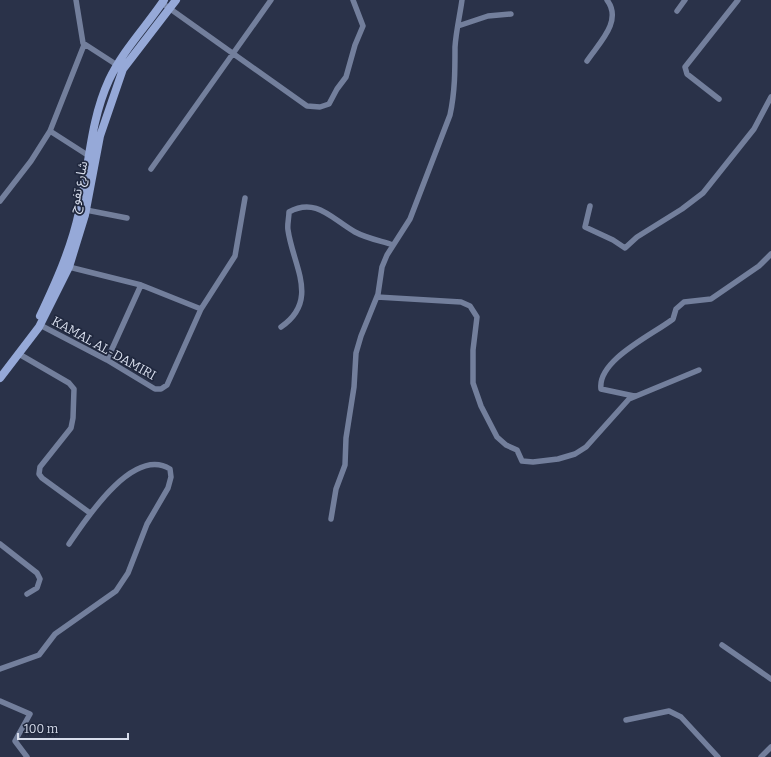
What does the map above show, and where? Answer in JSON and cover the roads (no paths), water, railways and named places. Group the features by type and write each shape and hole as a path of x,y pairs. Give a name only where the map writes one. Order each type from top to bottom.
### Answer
{"street":[{"path":"76,0 81,37 84,45 117,65"},
{"name":"شارع تفوح","path":"0,378 40,325 69,267 86,210 100,136 123,69 176,0"},
{"path":"151,169 271,0"},
{"path":"27,344 64,264 72,242 80,212 89,156 100,106 109,80 124,53 163,1 170,8 307,106 320,108 329,104 337,89 346,77 355,45 364,26 353,0"},
{"path":"331,519 336,489 345,465 356,353 377,297 382,267 387,255 410,219 416,206 450,115 456,75 455,45 462,0"},
{"path":"587,61 612,22 612,9 607,0"},
{"path":"678,11 685,0"},
{"path":"719,99 687,74 685,67 738,0"},
{"path":"458,26 488,16 511,14"},
{"path":"0,201 31,161 50,131 84,45"},
{"path":"590,206 585,227 613,240 625,248 637,237 682,209 703,193 754,129 771,97"},
{"path":"50,131 89,156"},
{"name":"KAMAL AL-DAMIRI","path":"40,325 107,360 155,389 161,389 167,385 201,309 235,256 245,198"},
{"path":"281,327 291,320 297,312 302,293 300,272 288,229 289,212 299,206 316,207 356,233 393,245"},
{"path":"86,210 126,218"},
{"path":"634,396 601,389 600,382 605,373 618,357 673,319 676,309 684,302 711,299 746,275 771,254"},
{"path":"69,267 141,285 201,309"},
{"path":"107,360 141,285"},
{"path":"377,297 461,302 473,309 477,319 473,350 473,383 478,398 494,432 506,445 517,450 522,461 533,462 558,459 575,454 586,447 624,402 634,396 699,370"},
{"path":"19,354 70,383 74,389 73,418 71,428 40,467 39,474 42,478 90,513"},
{"path":"0,669 38,655 55,634 116,591 128,572 147,524 168,488 171,477 170,469 162,465 152,464 126,476 96,504 69,544"},
{"path":"0,544 37,573 40,579 37,588 26,594"},
{"path":"722,645 771,679"},
{"path":"0,701 30,714 15,741 27,757"},
{"path":"626,720 669,711 681,717 718,757"},
{"path":"761,757 771,747"}]}
